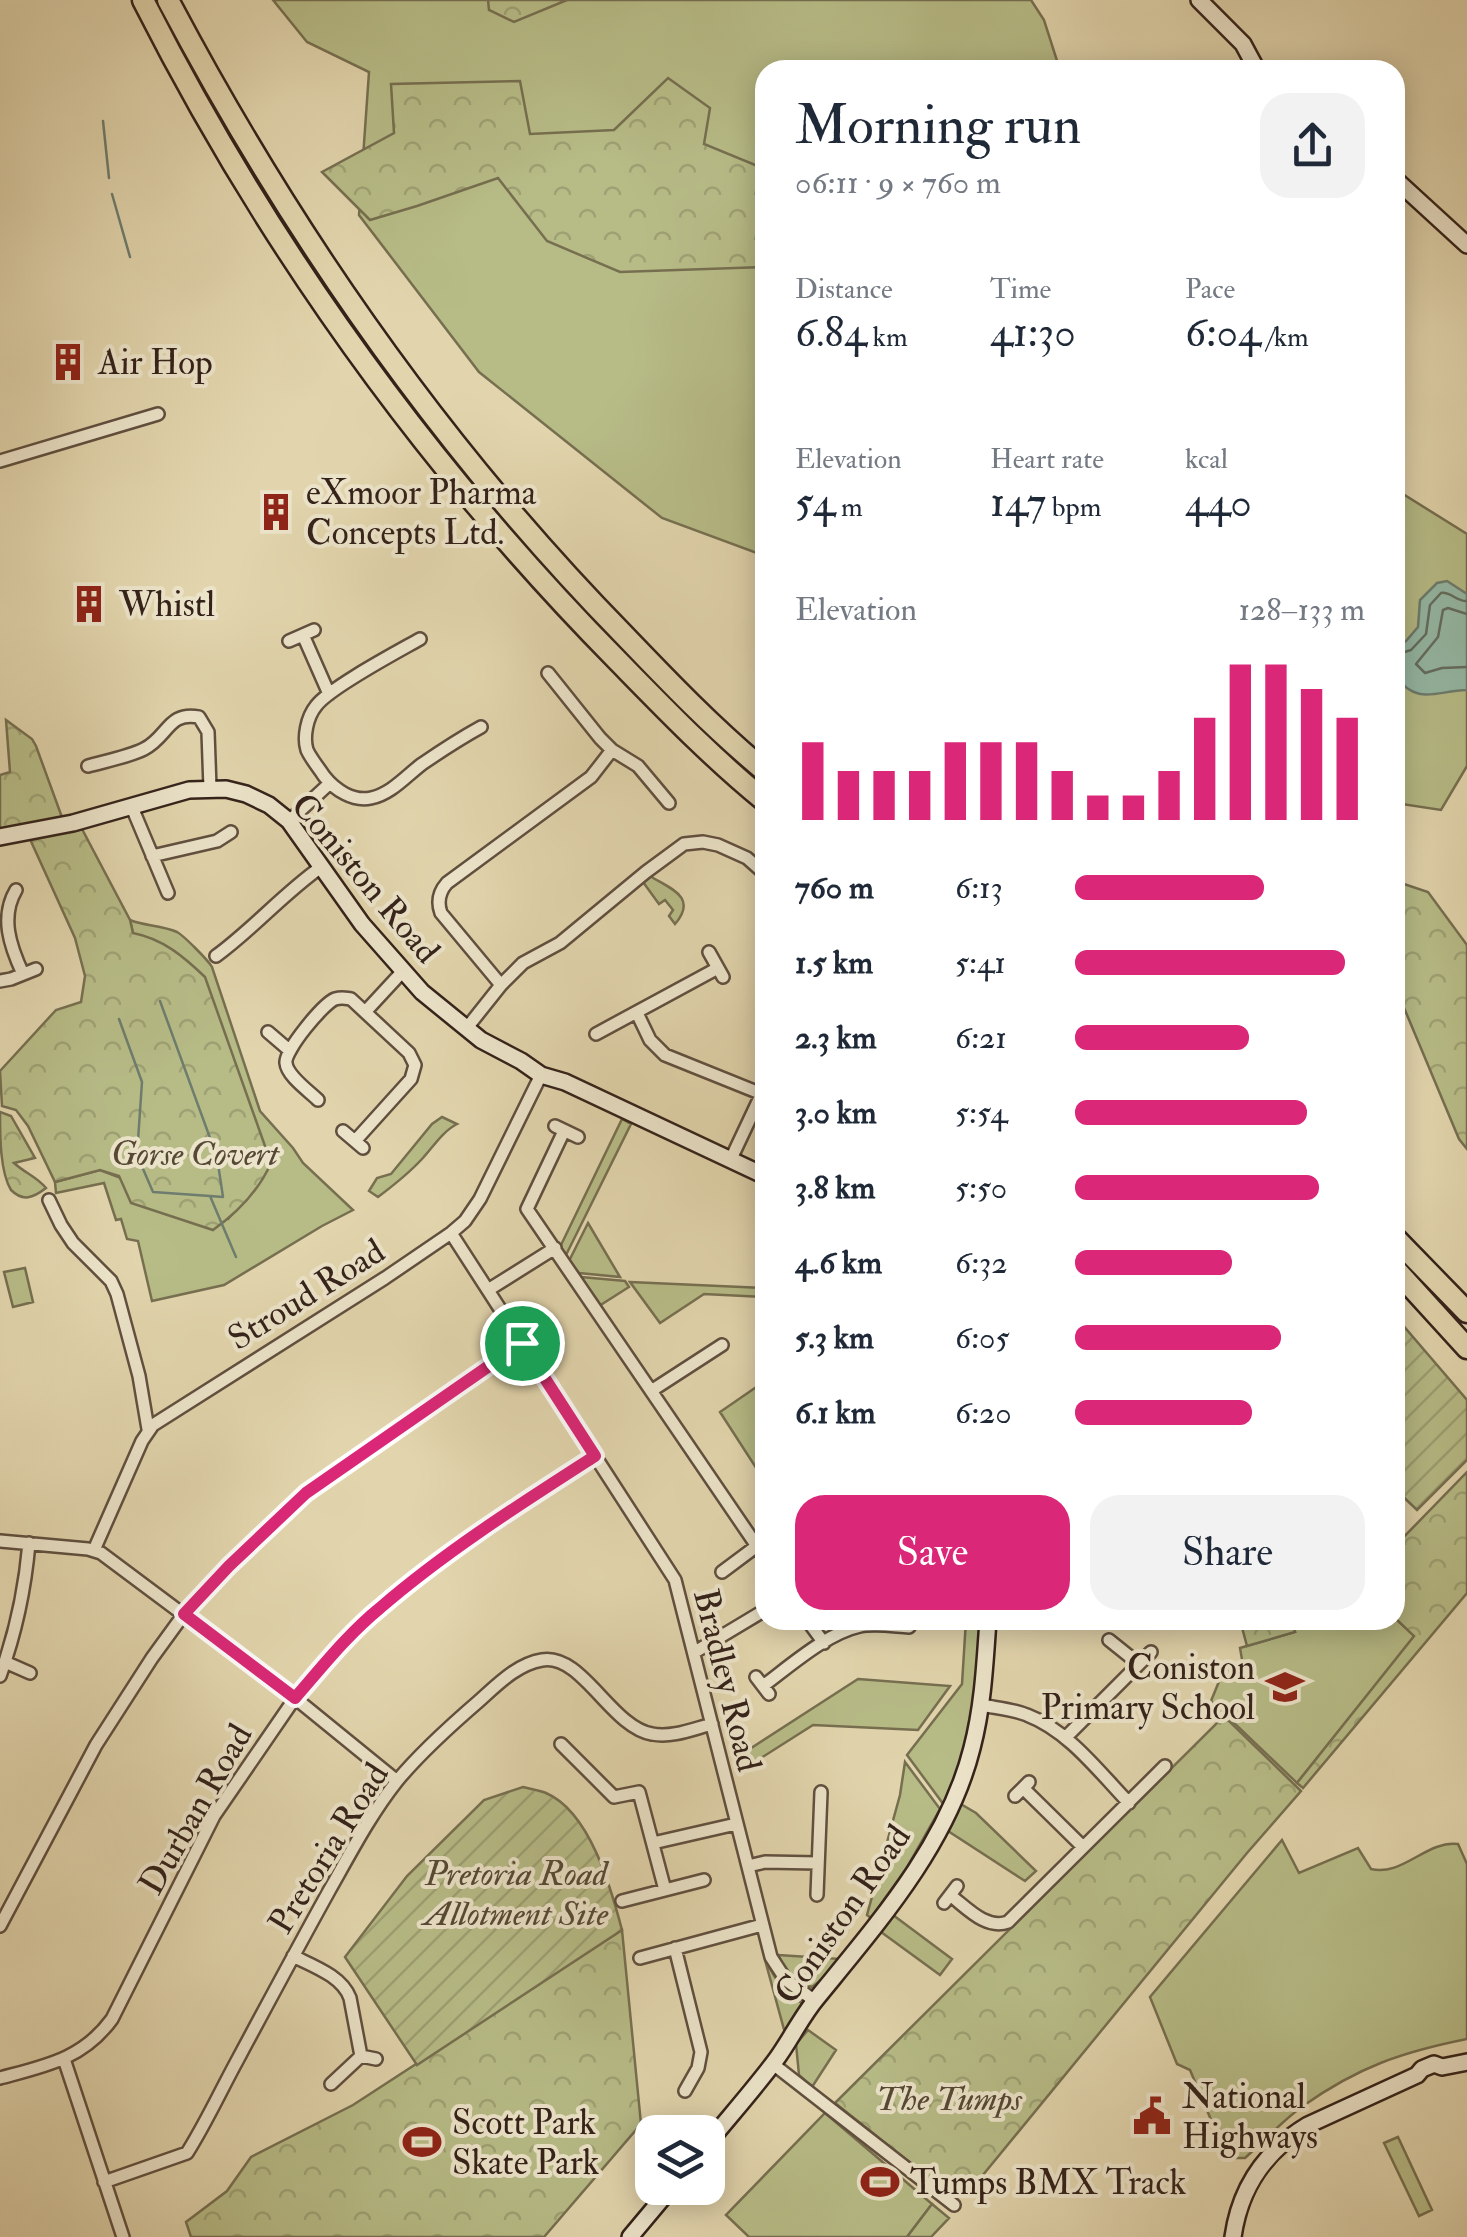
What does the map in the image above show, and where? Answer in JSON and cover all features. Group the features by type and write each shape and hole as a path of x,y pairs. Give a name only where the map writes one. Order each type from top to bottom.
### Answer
{"highway":[{"path":"143,0 184,81 229,156 329,314 388,397 490,523 576,619 755,792"},
{"path":"168,0 301,232 440,424 508,509 592,603 755,762"},
{"path":"180,0 209,76"},
{"path":"1405,1248 1467,1312"},
{"path":"1405,1281 1467,1348"}],"street":[{"path":"1200,0 1243,44 1252,60"},
{"path":"1405,187 1467,245"},
{"path":"0,461 158,414"},
{"path":"289,641 308,632 329,694"},
{"path":"420,639 398,645 316,706 306,730 308,754 330,783 360,799 384,794 471,728"},
{"path":"550,681 600,738 638,766 669,803"},
{"path":"93,760 142,750 180,716 202,712 208,732 210,788"},
{"path":"501,986 441,913 440,892 591,778 612,750"},
{"path":"288,822 330,783"},
{"name":"Coniston Road","path":"0,837 73,823 189,790 226,788 246,794 269,805 288,822 362,924 403,972 466,1029 541,1075 565,1082 755,1172"},
{"path":"131,805 168,893"},
{"path":"552,806 560,818"},
{"path":"152,856 226,835 228,852"},
{"path":"466,1029 523,963 560,943 631,892 646,872 684,844 718,845 755,865"},
{"path":"216,956 236,950 291,889 321,866"},
{"path":"9,892 3,912 4,931 23,974"},
{"path":"604,1035 637,1013 720,973 709,952"},
{"path":"0,981 36,968"},
{"path":"366,1011 403,972"},
{"path":"318,1100 287,1069 285,1059 325,1006 334,1000 351,1000 410,1053 415,1065 410,1079 359,1144 343,1132"},
{"path":"637,1013 650,1040 665,1055 755,1088"},
{"path":"268,1032 289,1050"},
{"name":"Stroud Road","path":"148,1429 451,1234 480,1199 541,1075"},
{"path":"730,1161 755,1110"},
{"path":"578,1137 560,1128 526,1209 755,1535"},
{"path":"49,1200 73,1243 111,1280 139,1376 148,1429 94,1550"},
{"name":"Bradley Road","path":"451,1234 675,1580 775,1966 797,1990 815,2000"},
{"path":"488,1290 554,1248"},
{"path":"0,1926 96,1744 184,1614 306,1493 522,1343"},
{"path":"652,1391 722,1345"},
{"name":"Durban Road","path":"0,2078 64,2059 100,2036 214,1816 295,1698 336,1651 378,1609 441,1560 595,1456"},
{"path":"0,1541 94,1550 295,1698 398,1781"},
{"path":"0,1676 19,1618 29,1543"},
{"path":"722,1572 755,1547"},
{"path":"695,1652 755,1616"},
{"path":"815,1630 824,1642"},
{"path":"762,1685 847,1630"},
{"name":"Coniston Road","path":"725,2123 888,1909 940,1828 968,1763 981,1705 987,1630"},
{"path":"1108,1640 1138,1664"},
{"path":"1065,1738 1151,1652"},
{"name":"Pretoria Road","path":"104,2182 186,2153 362,1832 398,1781 433,1743 519,1668 549,1659 572,1669 642,1732 674,1734 712,1724"},
{"path":"5,1662 30,1672"},
{"path":"981,1705 1030,1716 1049,1725 1129,1803"},
{"path":"561,1744 614,1797 640,1792 665,1890"},
{"path":"950,1895 990,1924 1008,1922 1165,1766"},
{"path":"1022,1789 1083,1847"},
{"name":"Coniston Road","path":"817,1895 821,1792"},
{"path":"653,1844 736,1824"},
{"name":"Coniston Road","path":"748,1866 765,1862 818,1863"},
{"path":"622,1901 704,1880"},
{"path":"640,1958 762,1925"},
{"path":"675,1948 701,2052 698,2068 686,2090"},
{"path":"293,1956 348,1990 361,2056"},
{"path":"361,2056 376,2060"},
{"path":"331,2084 361,2056"},
{"path":"64,2059 123,2237"},
{"path":"1233,2237 1237,2213 1250,2181 1276,2148 1308,2125 1417,2076 1422,2069 1434,2064 1442,2067 1467,2062"},
{"path":"773,2064 954,2206"},
{"path":"630,2237 657,2205"}],"green space":[{"path":"273,0 1031,0 1044,20 1057,60 755,60 755,552 662,518 479,372 359,215 369,72 307,42"},
{"path":"488,0 567,0 514,22 489,10"},
{"path":"668,78 710,108 704,144 755,165 755,267 620,272 547,241 498,178 370,220 322,172 394,133 391,84 520,81 530,134 614,130"},
{"path":"1405,495 1467,534 1467,766 1441,810 1405,805"},
{"path":"6,720 36,746 63,820 0,830 0,775 10,772"},
{"name":"Gorse Covert","path":"82,829 130,920 133,933 172,949 205,977 271,1163 246,1200 213,1230 131,1203 119,1176 100,1170 55,1182 28,1126 16,1110 2,1106 0,1071 56,1010 81,1002 85,976 75,938 29,837"},
{"path":"650,876 683,900 684,907 675,924 669,916 673,910 665,900 659,904 643,882"},
{"path":"1405,884 1428,892 1467,945 1467,1149 1459,1139 1405,1010"},
{"path":"130,920 177,932 210,964 260,1111 303,1163 353,1210 224,1285 152,1301 138,1241 127,1239 104,1183 56,1193 55,1182 100,1170 228,1219 241,1204"},
{"path":"0,1112 11,1116 35,1158 14,1163 46,1188 32,1196 20,1196 7,1182 1,1153"},
{"path":"442,1117 457,1124 378,1197 369,1191 377,1178 391,1174"},
{"path":"622,1119 631,1124 566,1255 560,1247"},
{"path":"588,1223 620,1277 579,1273 569,1261"},
{"path":"25,1268 33,1302 13,1307 4,1272"},
{"path":"581,1277 625,1281 629,1287 599,1306"},
{"path":"630,1282 755,1288 755,1297 704,1294 660,1323"},
{"path":"1405,1328 1467,1400 1467,1460 1417,1510 1405,1499"},
{"path":"755,1388 755,1466 720,1412"},
{"path":"1467,1472 1467,1593 1303,1788 1297,1783 1414,1636 1405,1627 1405,1536"},
{"name":"Coniston Primary School","path":"1405,1627 1415,1636 1297,1783 1211,1701 1219,1672 1243,1665 1240,1648 1295,1632"},
{"path":"965,1630 980,1630 967,1737 944,1805 907,1755 962,1684"},
{"path":"1243,1630 1294,1630 1295,1632 1247,1646"},
{"path":"858,1679 950,1686 918,1730 813,1725 750,1765 745,1752"},
{"name":"The Tumps","path":"1222,1718 1301,1791 969,2192 953,2197 835,2103"},
{"path":"905,1762 940,1809 906,1869 871,1918 867,1915 900,1795"},
{"name":"Pretoria Road Allotment Site","path":"523,1787 546,1793 575,1817 596,1853 622,1930 417,2065 345,1957 407,1876 484,1800"},
{"path":"959,1803 976,1813 1036,1871 1025,1881 948,1831"},
{"path":"1282,1840 1299,1873 1358,1848 1371,1869 1382,1870 1404,1864 1436,1847 1458,1844 1467,1864 1467,2039 1422,2049 1362,2071 1303,2106 1245,2158 1233,2158 1225,2153 1190,2070 1177,2064 1150,1997"},
{"path":"893,1915 952,1959 940,1975 881,1932"},
{"path":"622,1930 640,2115 635,2115 635,2131 544,2237 191,2237 186,2222 227,2191 251,2157 353,2105"},
{"path":"778,1955 841,1959 812,1987 792,1976"},
{"path":"765,1960 782,1989 803,2004 785,2033"},
{"path":"808,2030 836,2050 812,2087 799,2075 796,2044"},
{"path":"825,2113 932,2204 907,2237 749,2237 726,2215"},
{"path":"1398,2137 1432,2210 1419,2216 1384,2143"},
{"path":"932,2204 949,2218 931,2237 907,2237"}],"water":[{"path":"1447,581 1467,594 1467,690 1419,694 1405,686 1405,642 1418,627 1420,600 1437,583"}],"waterway":[{"path":"103,121 109,178"},
{"path":"112,194 130,257"},
{"path":"160,1001 217,1157 223,1197 210,1196 236,1257"},
{"path":"119,1019 142,1082 137,1155 153,1192 210,1196"}],"place":[{"name":"Air Hop","path":"68,362"},
{"name":"eXmoor Pharma Concepts Ltd.","path":"276,512"},
{"name":"Whistl","path":"89,604"},
{"name":"Coniston Primary School","path":"1285,1687"},
{"name":"National Highways","path":"1152,2116"},
{"name":"Scott Park Skate Park","path":"422,2142"},
{"name":"Tumps BMX Track","path":"880,2182"}],"route":[{"path":"522,1343 595,1456 441,1560 378,1609 295,1698 184,1614 306,1493 522,1343"}]}
